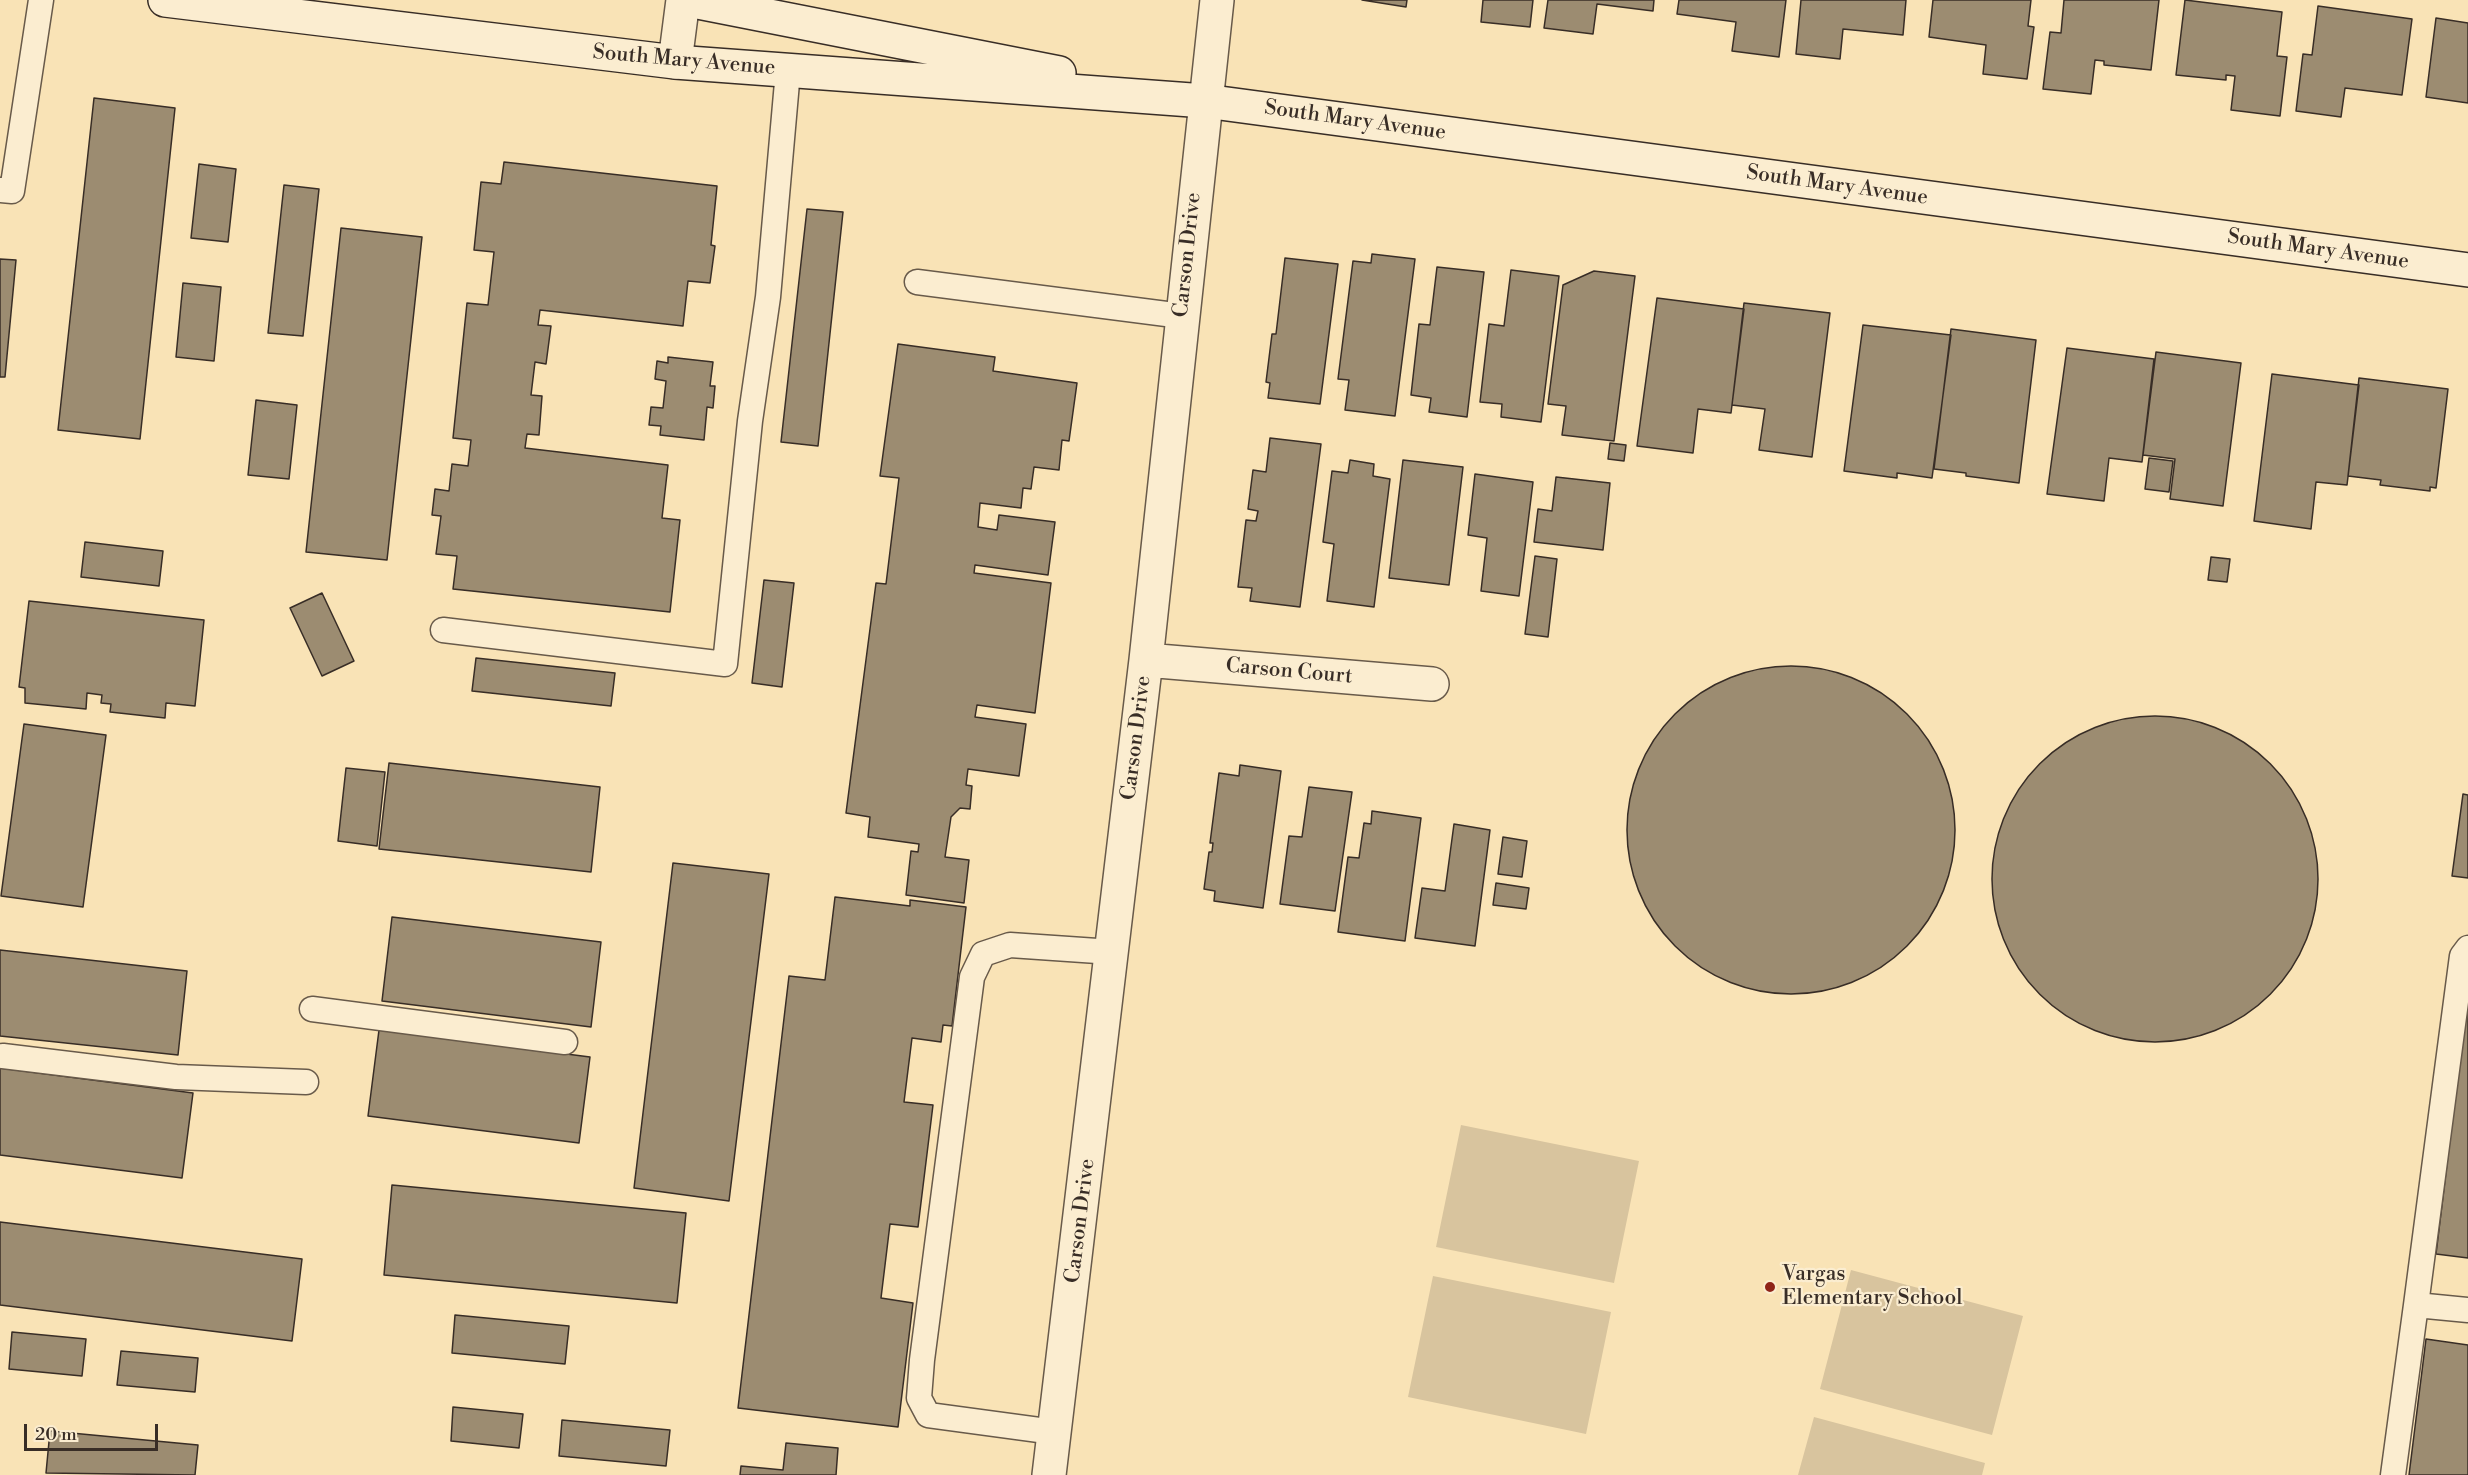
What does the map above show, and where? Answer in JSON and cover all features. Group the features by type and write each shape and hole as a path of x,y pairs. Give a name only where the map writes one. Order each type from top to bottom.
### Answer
{"main road":[{"name":"South Mary Avenue","path":"165,0 675,62 1205,102 2468,270"},
{"name":"South Mary Avenue","path":"686,0 1205,102"},
{"path":"675,62 686,0"},
{"name":"Carson Drive","path":"1049,1475 1146,660 1217,0"},
{"name":"Carson Court","path":"1146,660 1432,684"}],"lane":[{"path":"0,189 12,191 41,0"},
{"path":"442,630 725,664 750,421 768,297 788,71"},
{"path":"917,282 1182,316"},
{"path":"1054,1432 928,1415 919,1398 922,1360 972,977 983,954 1010,945 1112,952"},
{"path":"2393,1475 2462,956 2468,948"},
{"path":"312,1009 565,1042"},
{"path":"3,1056 176,1077 306,1082"},
{"path":"2416,1305 2468,1310"}],"shaded area":[{"path":"1461,1125 1639,1161 1614,1283 1436,1247"},
{"path":"1851,1270 2023,1316 1992,1435 1820,1389"},
{"path":"1433,1276 1611,1312 1586,1434 1408,1397"},
{"path":"1814,1417 1985,1463 1982,1475 1798,1475"}],"building":[{"path":"1362,0 1407,0 1406,7"},
{"path":"1483,0 1533,0 1530,27 1481,22"},
{"path":"1548,0 1654,0 1653,11 1597,4 1593,34 1544,28"},
{"path":"1679,0 1786,0 1779,57 1732,51 1736,22 1677,14"},
{"path":"1801,0 1906,0 1903,35 1843,29 1840,59 1796,54"},
{"path":"1933,0 2031,0 2028,26 2034,27 2027,79 1983,74 1986,45 1929,37"},
{"path":"2064,0 2159,0 2151,70 2104,65 2104,61 2095,60 2091,94 2043,89 2050,32 2061,33"},
{"path":"2185,0 2282,12 2277,56 2287,57 2280,116 2231,110 2235,76 2226,75 2226,80 2176,75"},
{"path":"2318,6 2412,19 2402,95 2345,88 2341,117 2296,111 2303,54 2312,55"},
{"path":"2436,18 2468,23 2468,103 2426,97"},
{"path":"94,98 175,108 140,439 58,430"},
{"path":"504,162 717,186 711,245 715,246 710,283 688,281 683,326 540,310 538,325 551,326 546,364 535,362 531,395 542,396 539,435 527,434 525,448 668,465 662,518 680,520 670,612 453,589 457,556 436,554 441,516 432,515 435,489 449,491 452,464 468,466 471,440 453,438 467,303 488,305 494,252 474,250 481,182 501,184"},
{"path":"199,164 236,169 228,242 191,238"},
{"path":"284,185 319,189 303,336 268,333"},
{"path":"807,209 843,212 818,446 781,442"},
{"path":"341,228 422,237 387,560 306,552"},
{"path":"1372,254 1415,259 1395,416 1345,410 1349,380 1338,379 1353,261 1371,263"},
{"path":"1285,258 1338,264 1320,404 1268,398 1270,383 1266,382 1272,334 1276,334"},
{"path":"0,259 16,260 5,377 0,377"},
{"path":"1437,267 1484,272 1467,417 1429,412 1431,398 1411,395 1419,324 1430,325"},
{"path":"1511,270 1559,276 1541,422 1501,417 1502,404 1480,402 1489,324 1504,326"},
{"path":"1594,271 1635,276 1614,441 1562,435 1566,406 1548,404 1563,285"},
{"path":"183,283 221,287 214,361 176,357"},
{"path":"1657,298 1744,309 1731,413 1698,409 1693,453 1637,446"},
{"path":"1744,303 1830,313 1812,457 1759,450 1765,409 1732,405"},
{"path":"1863,325 1951,335 1932,478 1897,473 1897,478 1844,471"},
{"path":"1951,329 2036,340 2019,483 1934,469"},
{"path":"898,344 995,357 993,371 1077,383 1069,441 1062,440 1059,470 1034,467 1031,489 1023,488 1021,508 980,503 978,527 997,530 999,515 1055,522 1048,575 975,565 974,573 1051,583 1035,713 977,705 975,717 1026,724 1019,776 968,769 966,785 972,786 970,809 960,808 951,817 945,857 969,860 964,903 906,895 911,851 918,852 919,844 868,837 870,817 846,813 876,583 886,584 899,478 880,476"},
{"path":"2067,348 2154,359 2142,462 2109,458 2104,501 2047,494"},
{"path":"2156,352 2241,363 2223,506 2170,499 2175,459 2143,455"},
{"path":"668,357 713,362 710,386 715,386 713,408 707,407 704,440 660,435 661,426 649,425 651,407 663,408 666,381 655,379 657,361 668,363"},
{"path":"2272,374 2359,385 2347,485 2316,482 2311,529 2254,521"},
{"path":"2359,378 2448,389 2436,488 2430,487 2430,491 2380,485 2381,480 2348,476"},
{"path":"256,400 297,405 289,479 248,475"},
{"path":"1270,438 1321,444 1300,607 1250,601 1252,588 1238,587 1246,520 1256,521 1258,511 1248,509 1253,470 1266,472"},
{"path":"1610,443 1626,445 1624,461 1608,459"},
{"path":"2149,458 2173,461 2169,492 2145,489"},
{"path":"1350,460 1374,464 1373,476 1390,479 1374,607 1327,601 1334,544 1323,542 1332,471 1348,473"},
{"path":"1403,460 1463,467 1449,585 1389,578"},
{"path":"1475,474 1533,482 1519,596 1481,591 1487,538 1468,535"},
{"path":"1556,477 1610,483 1603,550 1534,542 1538,509 1552,511"},
{"path":"85,542 163,551 159,586 81,577"},
{"path":"1535,556 1557,559 1548,637 1525,634"},
{"path":"2211,557 2230,559 2227,582 2208,580"},
{"path":"764,580 794,583 782,687 752,683"},
{"path":"322,593 354,661 322,676 290,608"},
{"path":"29,601 204,620 195,706 166,703 165,718 110,712 111,704 101,703 102,695 87,693 86,709 25,703 25,688 19,687"},
{"path":"476,658 615,673 611,706 472,691"},
{"path":"1791,666 1823,669 1854,679 1882,694 1907,714 1927,739 1942,767 1952,798 1955,830 1952,862 1942,893 1927,921 1907,946 1882,966 1854,981 1823,991 1791,994 1759,991 1728,981 1700,966 1675,946 1655,921 1640,893 1630,862 1627,830 1630,798 1640,767 1655,739 1675,714 1700,694 1728,679 1759,669"},
{"path":"2155,716 2187,719 2217,728 2246,743 2270,764 2291,788 2306,817 2315,847 2318,879 2315,911 2306,941 2291,970 2270,994 2246,1015 2217,1030 2187,1039 2155,1042 2123,1039 2093,1030 2064,1015 2040,994 2019,970 2004,941 1995,911 1992,879 1995,847 2004,817 2019,788 2040,764 2064,743 2093,728 2123,719"},
{"path":"24,724 106,735 83,907 1,896"},
{"path":"389,763 600,787 591,872 379,849"},
{"path":"1240,765 1281,771 1263,908 1214,901 1215,891 1204,889 1209,852 1212,852 1213,843 1210,843 1219,773 1239,776"},
{"path":"346,768 385,772 377,846 338,841"},
{"path":"1309,787 1352,792 1335,911 1280,904 1289,836 1302,837"},
{"path":"2463,794 2468,795 2468,878 2452,876"},
{"path":"1372,811 1421,818 1405,941 1338,932 1348,857 1359,858 1364,823 1371,824"},
{"path":"1454,824 1490,830 1475,946 1415,938 1422,888 1445,891"},
{"path":"1503,837 1527,841 1522,877 1498,874"},
{"path":"673,863 769,874 729,1201 634,1188"},
{"path":"1496,883 1529,888 1526,909 1493,905"},
{"path":"835,897 910,906 910,900 966,907 952,1026 943,1025 941,1042 912,1038 904,1102 933,1105 918,1227 890,1224 881,1298 913,1303 898,1427 738,1408 789,976 825,980"},
{"path":"392,917 601,942 591,1027 382,1001"},
{"path":"0,950 187,971 178,1055 0,1036"},
{"path":"2468,991 2468,1258 2436,1254"},
{"path":"379,1030 590,1057 579,1143 368,1116"},
{"path":"0,1068 193,1093 182,1178 0,1155"},
{"path":"392,1185 686,1213 677,1303 384,1275"},
{"path":"0,1222 302,1259 292,1341 0,1305"},
{"path":"455,1315 569,1326 565,1364 452,1353"},
{"path":"12,1332 86,1339 82,1376 9,1369"},
{"path":"2426,1339 2468,1345 2468,1475 2409,1475"},
{"path":"121,1351 198,1358 195,1392 117,1385"},
{"path":"453,1407 523,1414 519,1448 451,1441"},
{"path":"562,1420 670,1430 666,1466 559,1456"},
{"path":"50,1431 198,1445 195,1475 46,1473"},
{"path":"786,1443 838,1448 836,1475 740,1475 741,1466 783,1470"}],"place":[{"name":"Vargas Elementary School","path":"1770,1287"}]}
